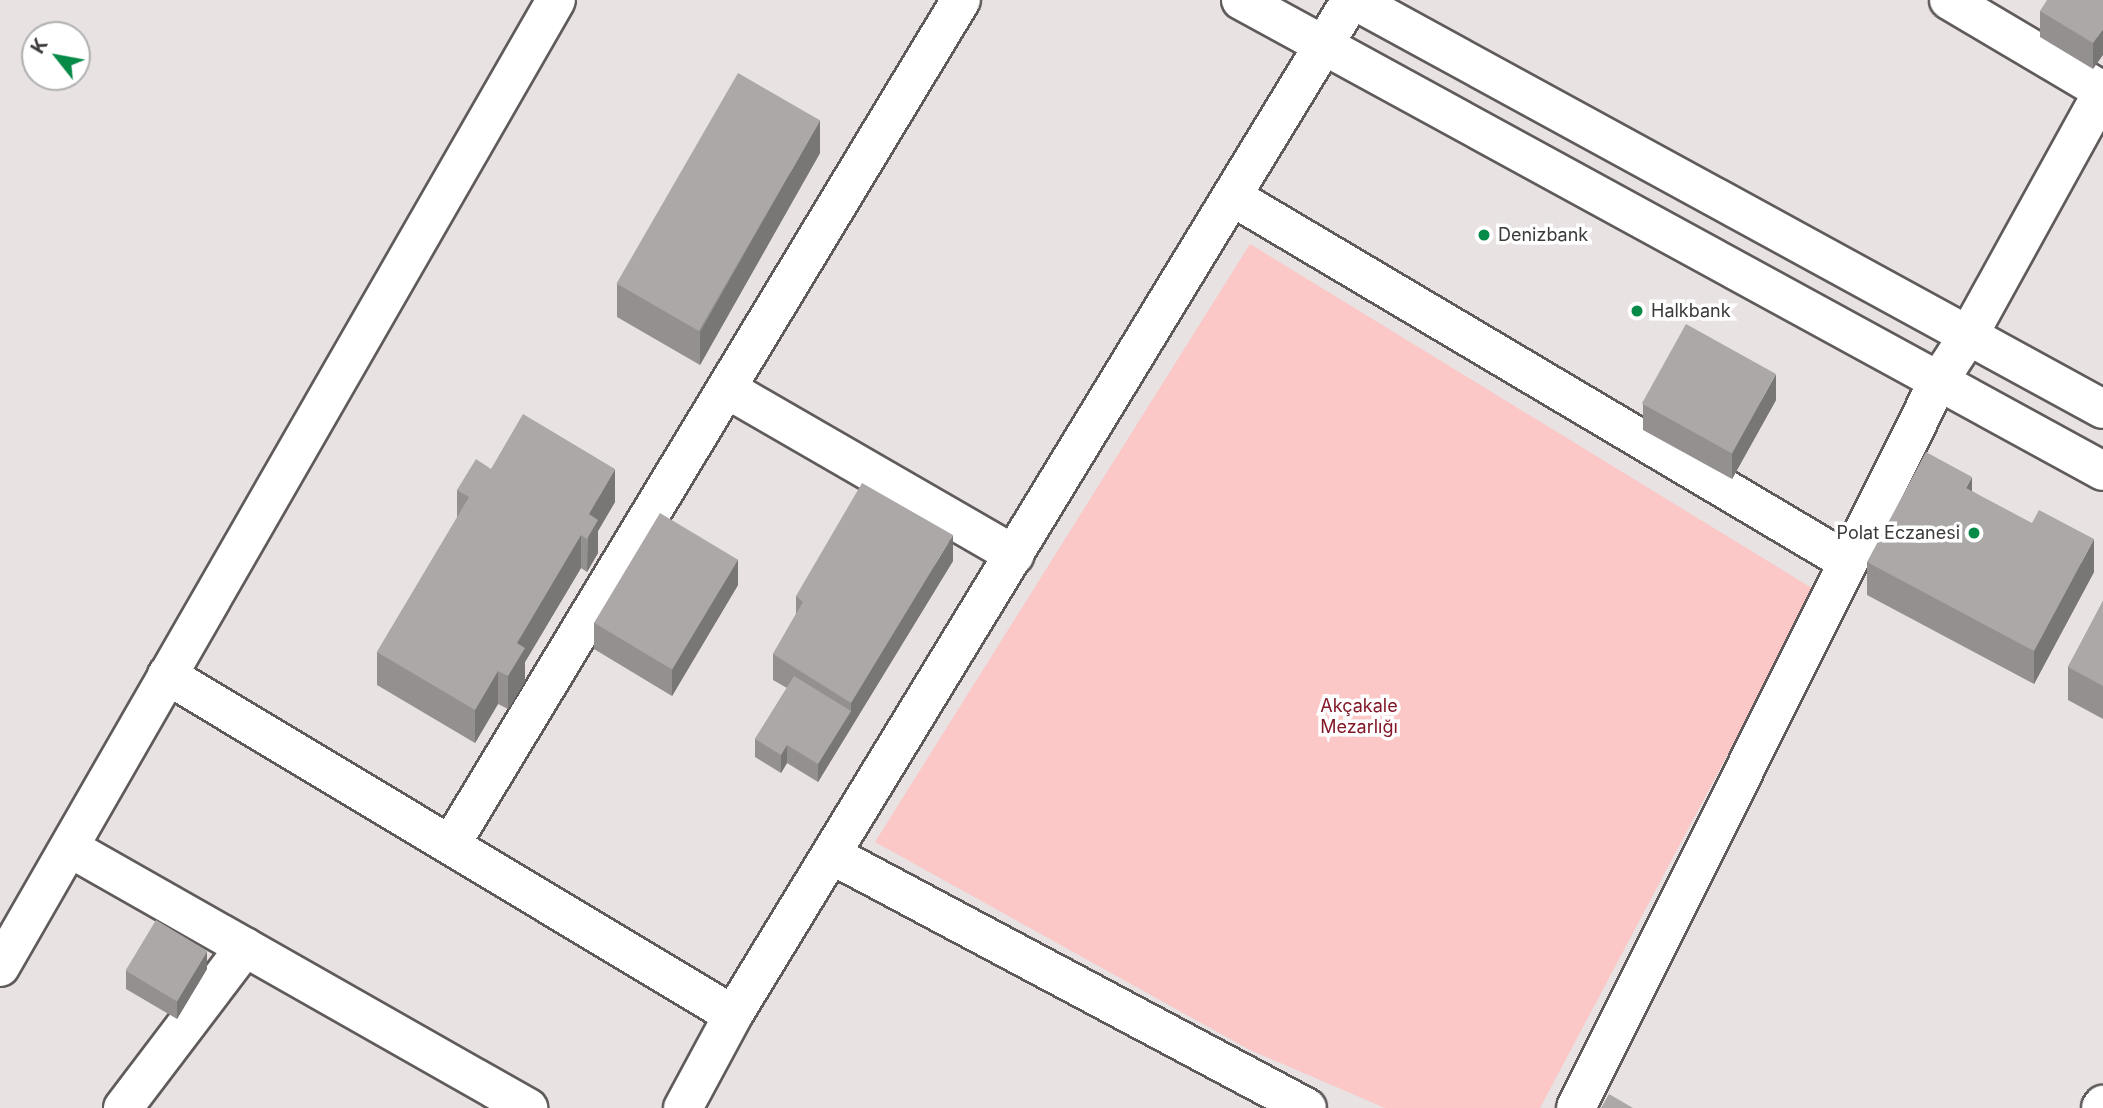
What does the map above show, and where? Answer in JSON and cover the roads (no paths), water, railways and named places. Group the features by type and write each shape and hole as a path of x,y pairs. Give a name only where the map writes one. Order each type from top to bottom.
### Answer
{"street":[{"path":"0,967 556,0"},
{"path":"452,844 961,0"},
{"path":"1241,0 2103,471"},
{"path":"683,1108 733,1015 1353,0 2103,409"},
{"path":"1576,1108 1938,382 1968,336 2103,91 1949,0"},
{"path":"1233,197 1848,562"},
{"path":"727,389 1015,555"},
{"path":"167,675 733,1015"},
{"path":"70,848 528,1108"},
{"path":"832,855 1247,1094 1307,1108"},
{"path":"123,1108 245,947"}],"place":[{"name":"Denizbank","path":"1484,235"},
{"name":"Halkbank","path":"1637,311"},
{"name":"Polat Eczanesi","path":"1974,533"}],"park label":[{"name":"Akçakale Mezarlığı","path":"1359,717"}]}
